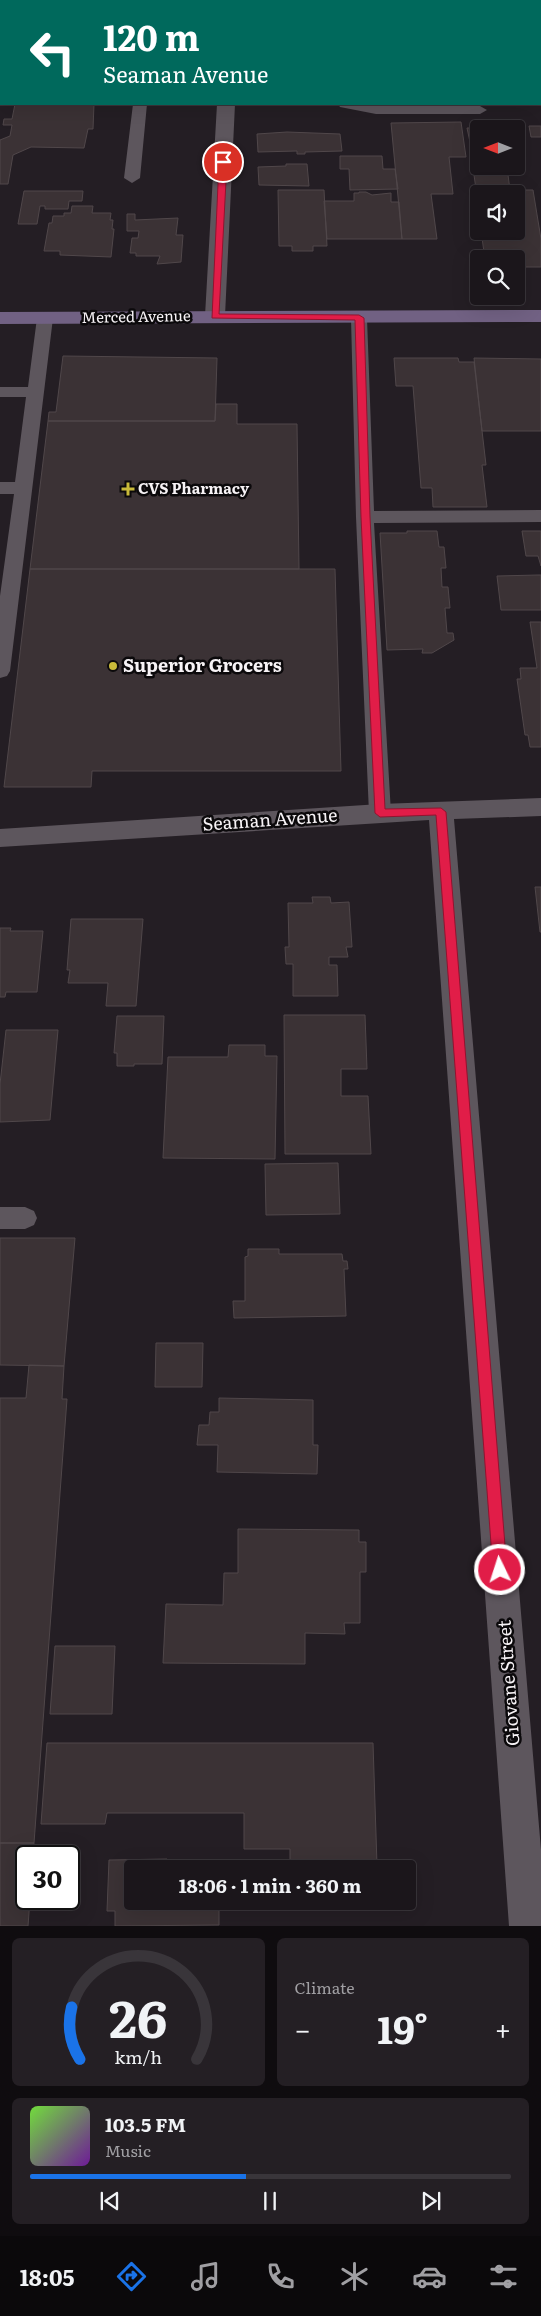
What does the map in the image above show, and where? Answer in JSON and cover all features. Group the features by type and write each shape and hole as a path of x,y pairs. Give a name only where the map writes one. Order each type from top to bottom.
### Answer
{"street":[{"path":"215,316 226,105"},
{"name":"Merced Avenue","path":"0,318 541,316"},
{"name":"Seaman Avenue","path":"0,838 380,813 541,807"},
{"name":"Giovane Street","path":"441,812 528,1926"}],"lane":[{"path":"132,178 140,105"},
{"path":"350,105 376,110 480,110"},
{"path":"0,671 45,318"},
{"path":"359,318 365,517 380,813"},
{"path":"0,392 35,392"},
{"path":"0,488 24,488"},
{"path":"365,517 541,516"},
{"path":"0,1218 25,1218"}],"building":[{"path":"15,105 94,105 93,129 88,129 84,148 31,147 13,155 8,184 0,184 0,140 10,136 12,125 3,125 4,119 12,119"},
{"path":"461,122 466,157 449,157 453,194 431,194 437,239 402,239 391,123"},
{"path":"529,126 541,126 541,137 531,137"},
{"path":"467,128 470,128 470,142"},
{"path":"287,132 340,134 342,151 305,152 305,154 297,154 297,151 258,152 257,134"},
{"path":"340,156 382,156 383,169 395,169 398,189 350,190 349,169 340,169"},
{"path":"286,164 307,164 309,186 259,185 258,167 286,166"},
{"path":"474,175 508,175 509,185 475,185"},
{"path":"278,190 324,190 327,246 313,246 313,251 292,251 292,246 279,246"},
{"path":"525,190 533,190 541,239 541,267 525,267 525,250 484,250 482,240 525,240"},
{"path":"24,191 83,191 82,201 69,201 68,209 45,209 45,206 40,206 37,224 18,224"},
{"path":"366,192 372,195 391,193 391,202 399,202 402,239 327,239 324,201 354,201 354,193"},
{"path":"72,206 93,206 92,213 111,213 110,220 113,220 112,229 114,229 111,257 60,255 60,251 44,251 49,223 52,223 53,216 64,216 64,213 71,213"},
{"path":"127,214 135,214 135,220 178,218 176,235 183,235 181,262 157,264 160,256 136,256 136,253 130,253 132,238 138,238 139,231 127,231"},
{"path":"63,356 217,358 215,421 48,421 49,412 56,412"},
{"path":"394,358 458,358 459,362 474,362 486,465 482,465 487,507 433,507 432,488 421,488 413,386 396,386"},
{"path":"474,358 541,359 541,431 482,431"},
{"path":"216,404 237,404 237,424 297,424 299,569 30,569 48,421 215,421"},
{"path":"407,531 437,531 439,547 444,547 446,568 441,568 442,587 448,587 450,608 445,608 447,633 453,633 454,640 432,653 422,653 423,649 387,650 380,533 407,533"},
{"path":"522,531 541,531 541,566 538,556 526,556"},
{"path":"30,569 335,569 341,771 92,771 91,787 4,787"},
{"path":"541,575 541,610 501,610 497,576"},
{"path":"530,622 541,622 541,747 530,747 528,735 525,735 517,679 521,679 520,668 537,668"},
{"path":"535,887 541,887 541,932 540,932"},
{"path":"312,897 330,897 331,903 349,902 352,947 346,947 348,957 329,957 329,965 337,965 338,996 293,996 293,964 286,964 285,947 289,947 288,903 313,903"},
{"path":"71,919 143,919 136,1006 106,1006 108,983 68,983 70,970 67,970"},
{"path":"0,928 11,928 10,931 43,931 37,992 6,992 5,997 0,997"},
{"path":"284,1015 365,1015 367,1069 341,1069 341,1096 368,1096 371,1154 285,1154"},
{"path":"117,1016 164,1016 162,1064 117,1066 117,1053 114,1053"},
{"path":"6,1030 58,1030 50,1120 0,1122 0,1084"},
{"path":"229,1045 265,1045 265,1056 277,1056 275,1159 163,1158 168,1057 228,1057"},
{"path":"338,1163 340,1214 266,1215 265,1164"},
{"path":"0,1238 75,1238 64,1366 0,1365"},
{"path":"248,1249 279,1249 279,1254 342,1254 343,1261 347,1261 348,1269 344,1269 346,1316 234,1318 233,1301 245,1301 245,1257 248,1256"},
{"path":"156,1343 203,1343 202,1387 155,1387"},
{"path":"29,1365 64,1366 62,1399 67,1399 34,1843 0,1843 0,1398 26,1398"},
{"path":"219,1398 313,1400 313,1445 318,1445 317,1474 217,1472 218,1445 197,1445 199,1425 209,1425 210,1412 219,1412"},
{"path":"238,1529 359,1530 359,1542 366,1542 366,1572 360,1572 360,1623 344,1623 345,1634 305,1633 305,1664 163,1663 166,1604 223,1605 224,1573 238,1573"},
{"path":"55,1646 115,1646 112,1714 50,1714"},
{"path":"47,1743 373,1743 377,1860 290,1860 290,1849 244,1849 244,1813 107,1813 105,1824 41,1824"},
{"path":"0,1843 34,1843 34,1845 15,1845 15,1910 29,1910 28,1926 0,1926"},
{"path":"167,1859 124,1860 124,1910 219,1910 219,1925 115,1926 115,1911 107,1911 109,1860"}],"place":[{"name":"CVS Pharmacy","path":"128,489"},
{"name":"Superior Grocers","path":"113,666"}],"route":[{"path":"223,162 215,316 359,318 365,517 380,813 441,812 500,1570"}]}
